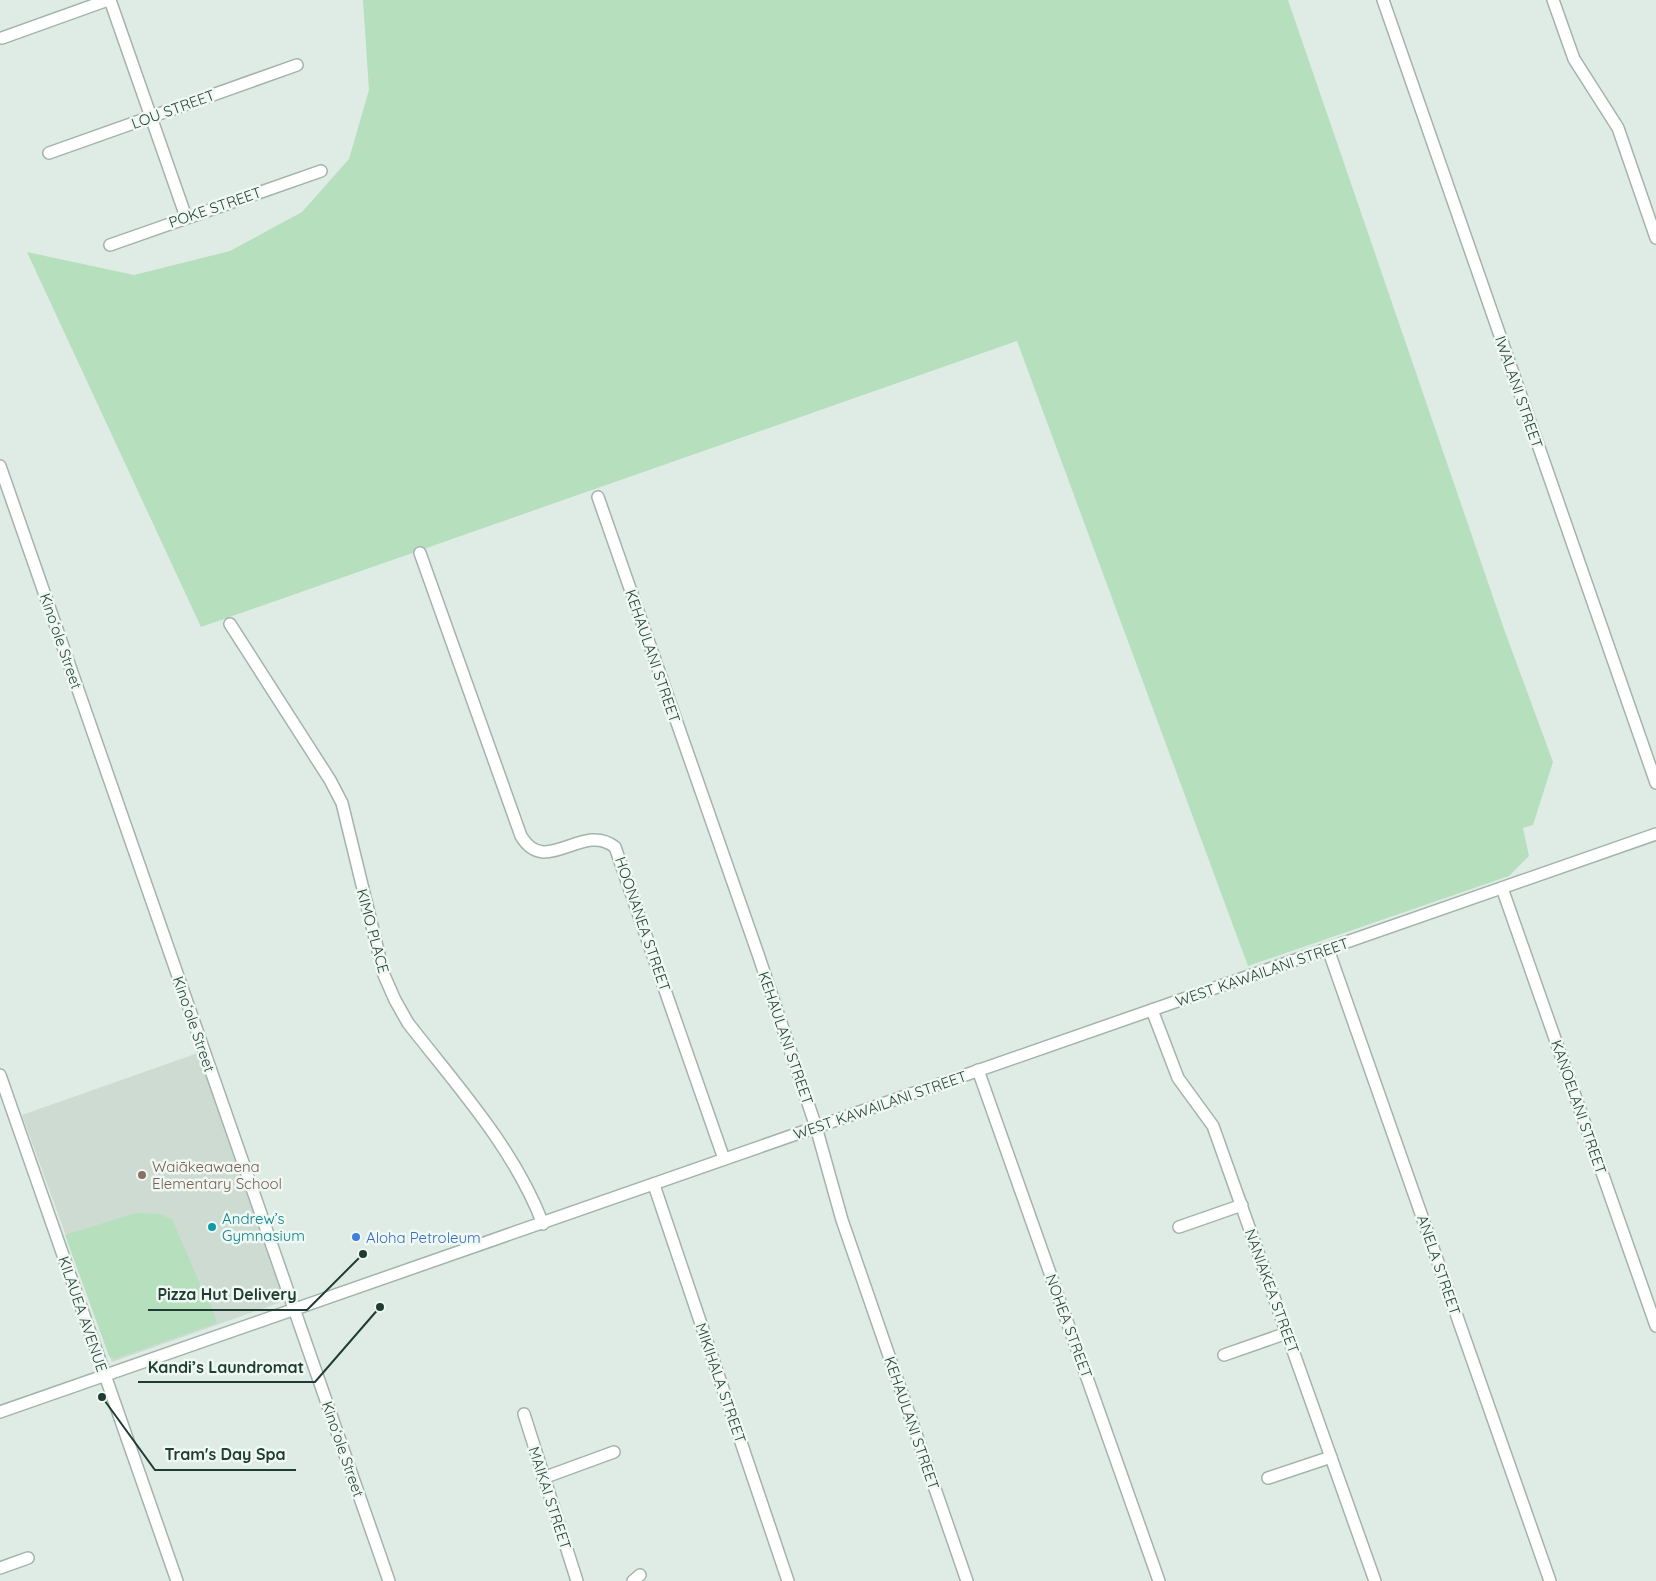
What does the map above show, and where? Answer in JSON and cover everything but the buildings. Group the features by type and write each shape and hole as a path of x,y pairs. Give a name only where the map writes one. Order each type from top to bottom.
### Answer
{"street":[{"path":"2,38 109,0 186,217"},
{"name":"IWALANI STREET","path":"1383,0 1656,783"},
{"path":"1553,0 1574,59 1618,128 1656,238"},
{"name":"LOU STREET","path":"49,153 297,65"},
{"name":"POKE STREET","path":"110,245 321,171"},
{"name":"Kinoʻole Street","path":"0,466 389,1581"},
{"name":"KEHAULANI STREET","path":"598,497 816,1127 842,1220 968,1581"},
{"name":"HOONANEA STREET","path":"420,553 521,836 527,846 535,852 546,852 599,839 609,842 616,847 724,1159"},
{"name":"KIMO PLACE","path":"230,624 330,780 342,802 379,958 395,1000 408,1022 516,1165 533,1197 543,1224"},
{"name":"WEST KAWAILANI STREET","path":"0,1412 1656,834"},
{"name":"KANOELANI STREET","path":"1502,888 1656,1326"},
{"name":"ANELA STREET","path":"1328,949 1550,1581"},
{"name":"NANIAKEA STREET","path":"1152,1010 1178,1078 1213,1126 1375,1581"},
{"name":"NOHEA STREET","path":"978,1070 1159,1581"},
{"name":"KILAUEA AVENUE","path":"0,1075 177,1581"},
{"name":"MIKIHALA STREET","path":"654,1185 788,1581"},
{"path":"1179,1227 1242,1206"},
{"path":"1224,1355 1287,1333"},
{"name":"MAIKAI STREET","path":"524,1414 576,1581"},
{"path":"543,1478 614,1452"},
{"path":"1268,1478 1331,1457"},
{"path":"0,1568 28,1558"}],"shaded area":[{"name":"Waiākeawaena Elementary School","path":"198,1053 284,1301 112,1362 22,1115"}],"green space":[{"path":"363,0 1288,0 1504,629 1553,762 1533,825 1523,828 1529,856 1509,876 1248,966 1017,341 201,627 27,252 134,275 230,251 302,212 349,159 369,90"},
{"path":"136,1213 160,1214 173,1220 203,1294 208,1294 217,1323 114,1359 109,1356 65,1235"}],"place":[{"name":"Waiākeawaena Elementary School","path":"142,1175"},
{"name":"Andrew’s Gymnasium","path":"212,1227"},
{"name":"Aloha Petroleum","path":"356,1237"},
{"name":"Pizza Hut Delivery","path":"363,1254"},
{"name":"Kandi’s Laundromat","path":"380,1307"},
{"name":"Tram's Day Spa","path":"102,1397"}]}
